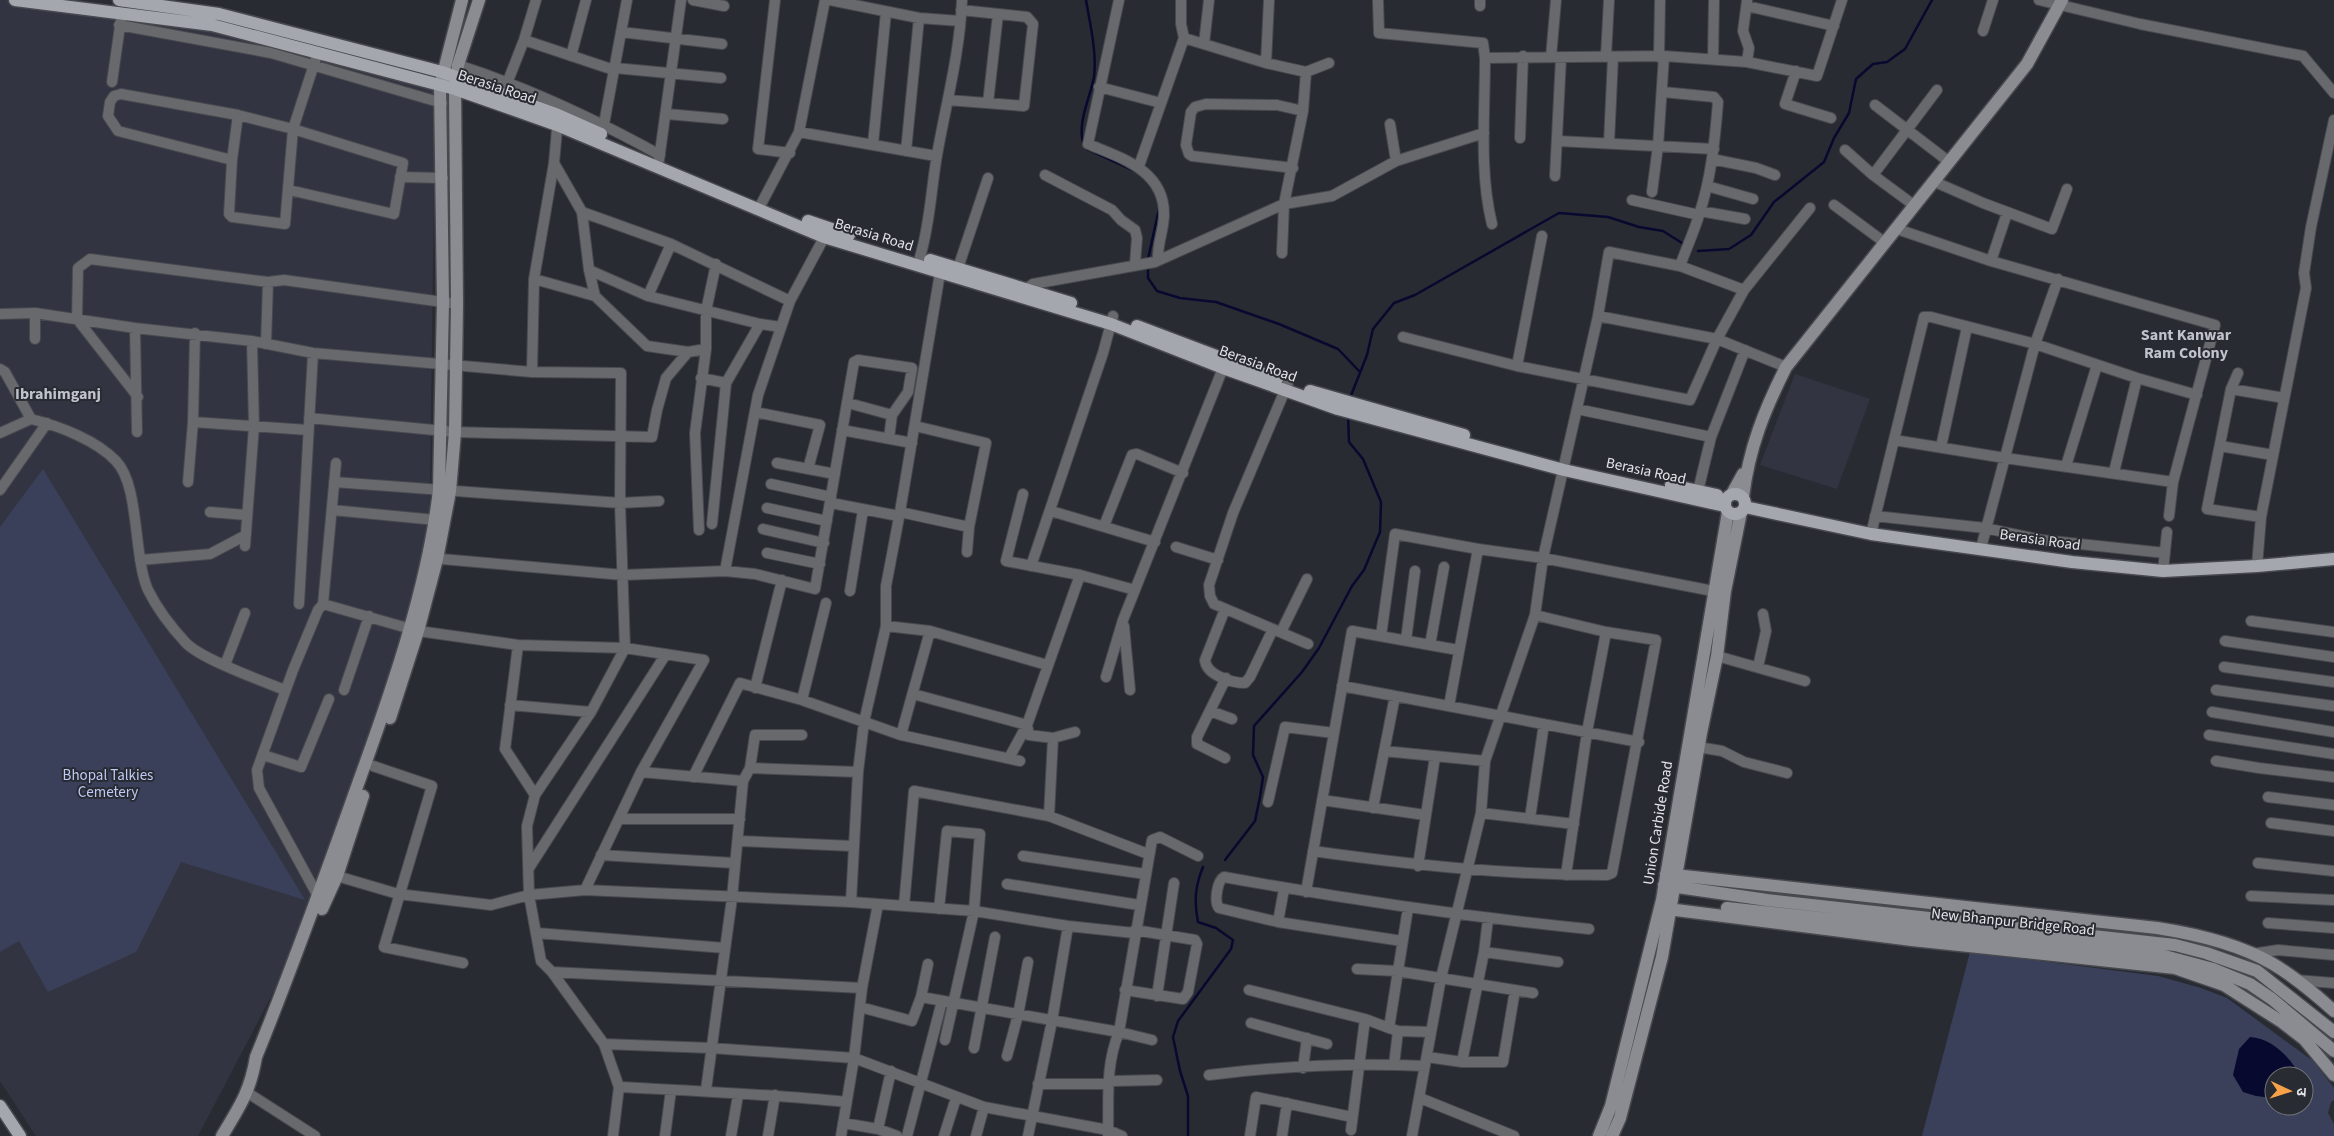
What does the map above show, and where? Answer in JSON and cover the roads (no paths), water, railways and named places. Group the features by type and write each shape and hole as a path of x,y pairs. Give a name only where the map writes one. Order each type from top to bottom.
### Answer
{"main road":[{"name":"Berasia Road","path":"15,0 121,20 212,25 440,86 457,77"},
{"name":"Berasia Road","path":"118,0 219,14 442,72 457,77 501,99 659,160 761,206 827,233 1112,320"},
{"name":"Berasia Road","path":"827,233 920,257 940,268 958,268 1026,289 1287,387 1369,414 1564,466 1871,534 2072,562 2163,571 2257,566 2334,559"},
{"name":"Berasia Road","path":"1564,466 1698,491 1734,504"},
{"path":"0,1106 20,1136"}],"street":[{"path":"112,82 123,0"},
{"path":"332,874 379,736 395,705 432,558 455,432 457,304 442,178 442,103 440,86 442,72 462,0"},
{"path":"432,558 436,520 444,491 441,431 441,364 457,77 479,0"},
{"path":"501,99 524,40 536,0"},
{"path":"571,56 586,0"},
{"path":"604,124 612,68 622,32 627,0"},
{"path":"457,77 508,81 604,124 659,160 667,114 681,0"},
{"path":"693,0 724,6"},
{"path":"775,0 758,149 790,153"},
{"path":"761,206 790,153 799,132 825,0"},
{"path":"830,0 919,18 960,21"},
{"path":"1119,0 1088,144 1139,166 1154,181 1161,195 1164,215 1156,261"},
{"path":"1139,166 1184,38 1181,24 1181,0"},
{"path":"1204,44 1209,0"},
{"path":"1266,64 1269,0"},
{"path":"1378,0 1379,33 1483,44 1485,58 1484,133 1487,204 1492,224"},
{"path":"1555,176 1558,141 1556,0"},
{"path":"1608,0 1610,56 1609,142"},
{"path":"1652,192 1662,92 1660,0"},
{"path":"1713,59 1714,0"},
{"path":"1485,58 1523,56 1662,56 1747,62 1817,76 1842,0"},
{"path":"1983,31 1993,0"},
{"path":"2040,0 2061,2 2140,24 2303,56 2334,93"},
{"path":"1734,504 1763,412 1786,367 2027,64 2061,2"},
{"path":"1747,62 1749,48 1743,31 1747,3 1834,26"},
{"path":"920,257 928,232 936,156 948,100 962,5 998,14 1027,17 1033,24 1024,106 948,100"},
{"path":"873,144 886,12"},
{"path":"988,103 998,14"},
{"path":"906,152 919,18"},
{"path":"121,20 271,52 442,103"},
{"path":"622,32 722,44"},
{"path":"1184,38 1266,64 1306,72 1329,63"},
{"path":"524,40 612,68 721,78"},
{"path":"238,115 232,160 230,214 232,217 285,224 293,129 318,52"},
{"path":"1520,138 1523,56"},
{"path":"1796,71 1785,104 1831,118"},
{"path":"1282,254 1284,204 1293,168 1303,111 1306,72"},
{"path":"1099,87 1161,103"},
{"path":"1873,175 1937,90"},
{"path":"1662,92 1714,98 1718,102 1713,154 1707,186 1700,213 1680,266"},
{"path":"232,160 118,131 108,116 114,96 120,94 238,115 293,129 403,164 394,214 288,190"},
{"path":"1293,168 1192,156 1187,150 1186,145 1192,112 1196,107 1206,104 1277,105 1303,111"},
{"path":"1875,105 1948,161"},
{"path":"667,114 723,119"},
{"path":"532,372 534,279 554,162 558,120"},
{"path":"2257,566 2261,517 2306,288 2304,273 2311,227 2334,120"},
{"path":"1390,124 1396,161"},
{"path":"799,132 936,156"},
{"path":"1026,289 1033,284 1156,261 1284,204 1332,196 1396,161 1484,133"},
{"path":"1558,141 1609,142 1658,146 1713,154 1775,175"},
{"path":"1845,150 1873,175 1915,206"},
{"path":"554,162 582,212 589,270 595,296"},
{"path":"1045,175 1112,210 1121,220 1135,230 1138,238 1138,264"},
{"path":"400,177 442,178"},
{"path":"958,268 988,178"},
{"path":"1934,182 2007,213 2052,229 2067,189"},
{"path":"1707,186 1753,199"},
{"path":"1632,200 1700,213 1745,219"},
{"path":"1834,204 1884,242"},
{"path":"1403,337 1517,366 1690,400 1717,339 1744,290 1810,208"},
{"path":"582,212 671,244 790,301"},
{"path":"1991,261 2007,213"},
{"path":"1897,228 1991,261 2058,278 2215,325 2173,482 2169,516"},
{"path":"724,571 758,395 790,301 827,233"},
{"path":"1517,366 1542,236"},
{"path":"648,296 671,244"},
{"path":"1412,1136 1441,978 1481,813 1485,761 1535,615 1543,558 1598,316 1609,252 1680,266 1744,290"},
{"path":"138,397 77,319 78,268 90,259 268,282 284,280 457,304"},
{"path":"699,530 694,446 706,349 706,311 716,264"},
{"path":"851,902 852,846 864,722 886,626 886,586 915,426 940,268"},
{"path":"589,270 648,296 760,324 781,327"},
{"path":"1981,548 2035,344 2058,278"},
{"path":"534,279 595,296 647,346 688,352 706,349"},
{"path":"266,344 268,282"},
{"path":"35,313 35,340"},
{"path":"0,314 35,313 135,328 195,333 252,341 313,353 532,372 621,373 620,503 625,648 591,712 535,795 527,826 529,896 542,961 604,1044 619,1087 613,1136"},
{"path":"1598,316 1717,339 1786,367"},
{"path":"1871,534 1924,317 1931,317 2035,344 2137,378 2197,395"},
{"path":"1031,566 1107,355 1112,320"},
{"path":"712,524 726,383 760,324"},
{"path":"1941,447 1967,327"},
{"path":"135,328 138,397 137,432"},
{"path":"188,482 193,422 195,333"},
{"path":"140,560 210,554 246,541 246,515 254,426 252,341"},
{"path":"1698,491 1712,436 1745,350"},
{"path":"309,418 455,432 652,437 656,410 666,378 688,352"},
{"path":"299,604 313,353"},
{"path":"432,558 623,575 724,571 755,574 815,589 854,362 858,360 923,369"},
{"path":"1106,677 1123,620 1225,364"},
{"path":"2066,466 2098,365"},
{"path":"889,438 892,415 908,392 912,368"},
{"path":"0,369 5,372 31,419"},
{"path":"2238,373 2231,389 2207,509 2261,517"},
{"path":"701,378 726,383"},
{"path":"2114,472 2137,378"},
{"path":"1287,387 1234,513 1209,585 1210,596 1214,604 1308,644"},
{"path":"2231,389 2284,398"},
{"path":"848,403 892,415"},
{"path":"1577,409 1712,436"},
{"path":"754,412 820,425 808,469"},
{"path":"0,432 31,419 46,423 95,445 117,462 126,477 132,502 140,560 148,589 187,644 225,665 285,690"},
{"path":"193,422 308,430"},
{"path":"0,490 46,423"},
{"path":"915,426 986,443 967,552"},
{"path":"842,430 912,443"},
{"path":"1894,440 2173,482"},
{"path":"2220,446 2273,455"},
{"path":"1104,526 1132,455 1137,454 1182,473"},
{"path":"320,901 259,788 257,770 285,690 318,610 323,604 336,463"},
{"path":"777,463 835,474"},
{"path":"334,482 620,503 659,501"},
{"path":"772,484 863,510 900,514 970,527"},
{"path":"1023,494 1006,561 1080,576 1135,590"},
{"name":"Union Carbide Road","path":"1612,1136 1620,1118 1658,973 1666,905 1713,591 1734,504"},
{"name":"Union Carbide Road","path":"1670,881 1717,656 1734,504"},
{"path":"767,508 827,521"},
{"path":"332,510 436,520"},
{"path":"850,591 863,510"},
{"path":"1051,511 1155,542"},
{"path":"210,512 246,515"},
{"path":"1875,516 1985,528 2042,540 2165,553"},
{"path":"763,529 824,543"},
{"path":"2163,571 2167,532"},
{"path":"1381,636 1395,534 1478,549 1543,558 1713,591"},
{"path":"1176,547 1218,560"},
{"path":"1449,706 1478,549"},
{"path":"767,554 820,564"},
{"path":"1430,645 1444,567"},
{"path":"1406,640 1415,571"},
{"path":"693,777 740,682 755,688 802,700 901,735 1015,760 1047,664 1080,576"},
{"path":"1225,609 1205,660 1205,666 1212,672 1237,683 1245,683 1250,678 1307,579"},
{"path":"755,688 782,580"},
{"path":"802,700 826,603"},
{"path":"323,604 414,629 518,646 625,648 704,660 641,772 585,890"},
{"path":"225,665 245,613"},
{"path":"1758,666 1766,631 1763,614"},
{"path":"1313,851 1418,866 1468,870 1566,875 1607,875 1612,873 1656,640 1606,632 1535,615"},
{"path":"344,690 370,616"},
{"path":"1123,620 1130,690"},
{"path":"2251,621 2334,632"},
{"path":"886,626 930,631 1047,664"},
{"path":"901,735 930,631"},
{"path":"1306,892 1352,631 1458,650"},
{"path":"1566,875 1587,732 1606,632"},
{"path":"2225,642 2334,657"},
{"path":"518,646 505,749 535,795"},
{"path":"528,868 666,654"},
{"path":"1717,656 1806,681"},
{"path":"2224,668 2334,682"},
{"path":"1225,758 1197,744 1197,737 1226,678"},
{"path":"1342,686 1638,742"},
{"path":"2216,690 2334,706"},
{"path":"913,694 1027,725"},
{"path":"1373,808 1395,696"},
{"path":"263,755 301,767 329,699"},
{"path":"510,705 591,712"},
{"path":"1210,711 1232,720"},
{"path":"2212,712 2334,732"},
{"path":"1530,818 1544,724"},
{"path":"1027,725 1028,735 1053,738 1075,732"},
{"path":"1268,802 1285,728 1334,733"},
{"path":"2209,734 2334,754"},
{"path":"706,1090 732,898 743,781 750,768 755,735 802,735"},
{"path":"222,1136 248,1093 255,1068 264,1060 278,1013 373,766 379,736"},
{"path":"1049,816 1053,738"},
{"path":"1698,747 1722,751 1744,762 1787,773"},
{"path":"1384,751 1485,761"},
{"path":"1418,866 1435,757"},
{"path":"2216,761 2334,777"},
{"path":"373,766 432,786 398,894 384,947 462,963"},
{"path":"750,768 858,772"},
{"path":"641,772 743,781"},
{"path":"904,906 914,791 1049,816 1148,854"},
{"path":"2268,797 2334,805"},
{"path":"1322,800 1425,815"},
{"path":"1481,813 1574,824"},
{"path":"619,819 740,819"},
{"path":"2271,823 2334,831"},
{"path":"939,909 947,831 980,834 974,912 945,1040"},
{"path":"1108,1133 1107,1084 1112,1049 1119,1032 1139,905 1152,840 1160,837 1198,856"},
{"path":"738,841 852,846"},
{"path":"602,855 734,863"},
{"path":"1023,856 1145,874"},
{"path":"2258,863 2334,871"},
{"path":"332,874 398,894 492,905 529,896 585,890 851,902 974,912 1068,926 1195,940 1197,944 1188,992 1185,997 1179,1000 1125,990"},
{"path":"1402,941 1278,922 1219,908 1216,902 1220,880 1224,877 1284,889 1408,908 1456,913 1488,919 1589,929"},
{"path":"1670,881 2156,928 2200,937 2252,954 2274,964 2334,1010"},
{"name":"New Bhanpur Bridge Road","path":"1670,881 1776,901 2175,945 2214,955 2257,971 2334,1032"},
{"path":"1157,996 1174,883"},
{"path":"1007,884 1139,905"},
{"path":"1278,922 1284,889"},
{"path":"2251,896 2334,900"},
{"path":"841,1136 854,1058 862,988 878,904"},
{"path":"1666,905 1912,940 2175,968 2224,985 2282,1022 2304,1039 2334,1075"},
{"name":"Union Carbide Road","path":"1599,1136 1610,1106 1666,905"},
{"name":"New Bhanpur Bridge Road","path":"1666,905 2157,954 2213,969 2250,984 2272,999 2334,1051"},
{"path":"1394,1065 1393,1029 1397,971 1408,908"},
{"path":"1462,1062 1484,952 1488,919"},
{"path":"2268,923 2334,928"},
{"path":"1028,1136 1052,1021 1068,926"},
{"path":"537,933 725,948"},
{"path":"974,1048 995,937"},
{"path":"2252,954 2278,950 2334,955"},
{"path":"1484,952 1558,962"},
{"path":"1008,1056 1028,962"},
{"path":"860,1007 912,1021 921,997 928,964"},
{"path":"1357,969 1397,971 1533,993"},
{"path":"552,972 862,988"},
{"path":"2296,980 2334,983"},
{"path":"1249,990 1365,1019 1393,1029 1431,1032"},
{"path":"1209,1075 1249,1070 1394,1065 1426,1062 1503,1062 1516,990"},
{"path":"921,997 1119,1032 1152,1040"},
{"path":"907,1136 942,1001"},
{"path":"1351,1130 1365,1019"},
{"path":"1250,1023 1327,1044"},
{"path":"1303,1068 1307,1038"},
{"path":"604,1044 711,1048 854,1058 984,1107 1122,1136"},
{"path":"878,1130 891,1071"},
{"path":"1038,1084 1107,1084 1114,1081 1157,1080"},
{"path":"619,1087 706,1090 738,1095 774,1095 846,1102"},
{"path":"665,1136 671,1090"},
{"path":"248,1093 315,1136"},
{"path":"732,1136 738,1095"},
{"path":"768,1136 774,1095"},
{"path":"1250,1136 1256,1097 1352,1117"},
{"path":"944,1136 956,1098"},
{"path":"1420,1098 1495,1132 1514,1136"},
{"path":"1282,1136 1287,1103"},
{"path":"976,1136 984,1107"},
{"path":"843,1123 897,1136"}],"waterway":[{"path":"1086,0 1093,38 1095,67 1082,122 1082,140 1085,148 1137,172"},
{"path":"1698,251 1729,249 1751,235 1774,202 1824,162 1834,138 1849,113 1856,79 1873,64 1887,62 1905,49 1932,0"},
{"path":"1148,259 1159,209"},
{"path":"1350,398 1367,355 1373,329 1394,303 1415,295 1559,213 1608,217 1639,227 1663,231 1682,243"},
{"path":"1148,267 1148,278 1157,291 1180,298 1216,302 1279,324 1338,349 1360,372"},
{"path":"1225,860 1255,821 1263,777 1253,755 1254,726 1302,672 1319,648 1352,586 1364,570 1380,532 1381,502 1363,459 1349,442 1348,415"},
{"path":"1188,1136 1188,1096 1180,1071 1173,1037 1178,1021 1231,949 1233,940 1216,928 1198,922 1196,894 1203,867"}],"district":[{"name":"Sant Kanwar Ram Colony","path":"2186,344"},
{"name":"Ibrahimganj","path":"58,394"}],"park label":[{"name":"Bhopal Talkies Cemetery","path":"108,784"}]}
